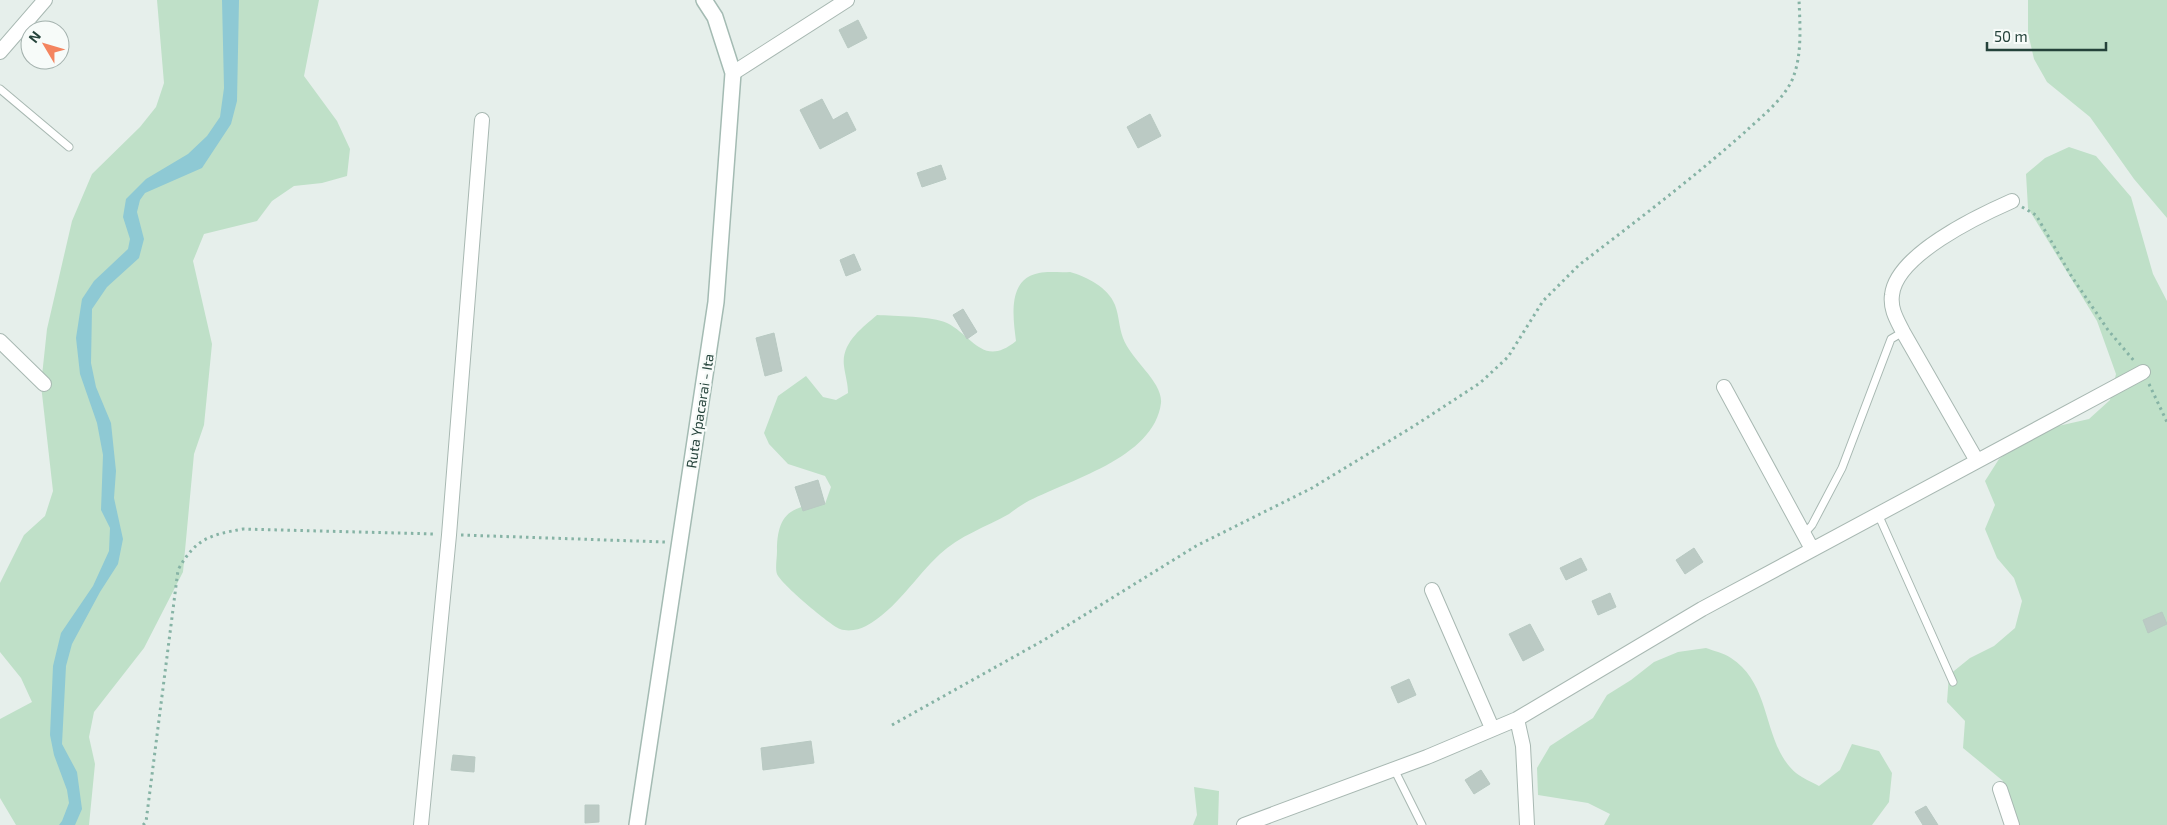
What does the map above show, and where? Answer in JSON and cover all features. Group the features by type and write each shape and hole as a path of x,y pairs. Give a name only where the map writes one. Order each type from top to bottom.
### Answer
{"street":[{"path":"0,52 45,0"},
{"name":"Ruta Ypacarai - Ita","path":"637,825 716,302 733,73 715,17 704,0"},
{"path":"733,73 848,0"},
{"path":"421,825 450,535 482,120"},
{"path":"1977,461 1902,332 1892,309 1892,295 1896,281 1906,267 1922,252 1978,216 2012,201"},
{"path":"0,341 44,384"},
{"path":"1244,825 1394,769 1517,719 1702,609 2143,372"},
{"path":"1724,387 1812,550"},
{"path":"1432,590 1492,728"},
{"path":"1517,719 1523,746 1527,825"},
{"path":"2000,789 2012,825"}],"lane":[{"path":"0,89 69,147"},
{"path":"1804,534 1812,525 1842,468 1891,339 1902,332"},
{"path":"1878,514 1953,682"},
{"path":"1394,769 1422,825"}],"path":[{"path":"892,725 1044,640 1196,546 1312,488 1414,426 1490,375 1508,357 1543,301 1560,283 1579,265 1718,156 1774,105 1794,77 1800,29 1798,0"},
{"path":"2012,201 2036,214 2082,292 2108,330 2143,372 2167,422"},
{"path":"143,825 146,822 178,570 189,551 215,534 243,529 680,542"}],"green space":[{"path":"157,0 319,0 304,76 337,121 350,149 347,176 322,183 294,186 272,201 257,221 204,234 193,261 212,344 204,425 194,454 183,572 144,648 94,712 89,737 95,764 89,825 16,825 0,798 0,719 32,702 21,678 0,652 0,583 24,535 45,516 53,491 41,385 47,329 72,221 92,174 140,127 156,107 164,83"},
{"path":"2028,0 2167,0 2167,218 2134,179 2090,117 2047,82 2034,59 2028,33"},
{"path":"2069,147 2096,156 2131,197 2153,274 2167,301 2167,825 2010,825 2009,809 2003,781 1963,748 1965,721 1947,702 1949,675 1970,658 1994,646 2015,628 2022,601 2014,578 1997,558 1985,529 1995,505 1985,481 1999,459 2036,431 2089,419 2110,400 2116,374 2097,321 2028,208 2026,174 2045,158"},
{"path":"1070,272 1096,284 1112,299 1127,346 1152,379 1160,395 1161,403 1155,422 1143,439 1126,453 1085,476 1025,503 1009,514 947,548 896,602 877,619 857,629 843,630 835,626 796,595 777,574 778,539 783,521 794,510 825,504 831,487 825,476 788,464 769,444 764,433 778,396 806,376 823,397 836,400 848,393 844,366 846,350 854,337 877,315 940,321 947,323 987,351 1005,349 1016,341 1014,300 1021,283 1039,273"},
{"path":"1706,648 1731,658 1754,683 1777,747 1785,761 1801,777 1819,786 1840,770 1852,744 1879,751 1892,773 1889,802 1872,825 1604,825 1610,814 1588,803 1538,795 1537,768 1550,746 1593,718 1607,695 1631,680 1654,662 1678,652"},
{"path":"1194,787 1219,791 1218,825 1193,825 1197,815"}],"water":[{"path":"222,0 239,0 237,101 231,124 202,168 145,193 140,200 137,212 144,239 139,258 107,287 92,309 91,363 96,387 111,423 116,471 114,498 123,539 118,564 100,592 72,644 66,666 62,744 77,772 82,809 75,825 59,825 69,803 67,790 54,755 50,735 53,666 61,633 93,586 109,551 110,528 101,510 103,455 97,423 80,374 76,338 82,299 94,281 128,249 130,239 123,217 126,199 146,179 188,154 207,136 220,117 224,88"}],"building":[{"path":"858,20 867,38 848,48 839,30"},
{"path":"822,99 833,120 847,112 856,130 820,149 800,110"},
{"path":"1150,114 1161,136 1138,148 1127,127"},
{"path":"941,165 946,179 922,187 917,173"},
{"path":"854,254 861,270 846,276 840,260"},
{"path":"963,309 977,332 967,339 953,315"},
{"path":"774,333 782,371 765,376 756,338"},
{"path":"818,480 825,504 803,511 795,487"},
{"path":"1694,548 1703,562 1685,574 1676,560"},
{"path":"1581,558 1587,570 1566,580 1560,568"},
{"path":"1610,593 1616,607 1598,615 1592,601"},
{"path":"2162,612 2167,624 2148,633 2143,620"},
{"path":"1530,624 1544,650 1523,661 1509,634"},
{"path":"1409,679 1416,695 1398,703 1391,687"},
{"path":"811,741 814,763 763,770 761,748"},
{"path":"453,755 475,757 474,772 451,770"},
{"path":"1481,770 1490,784 1474,794 1465,780"},
{"path":"585,805 599,805 599,822 585,823"},
{"path":"1926,806 1938,825 1923,825 1915,812"}]}
